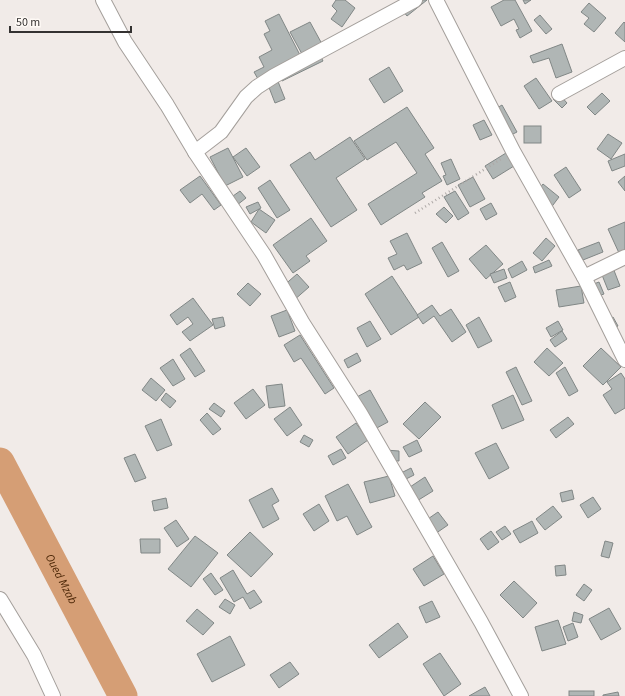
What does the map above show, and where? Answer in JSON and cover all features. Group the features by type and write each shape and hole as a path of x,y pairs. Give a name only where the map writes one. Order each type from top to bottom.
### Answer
{"street":[{"path":"103,0 125,42 167,105 195,152 264,256 302,322 360,413 481,622 521,696"},
{"path":"195,152 221,132 246,97 258,87 274,76 415,0"},
{"path":"436,0 513,151 584,277 625,360"},
{"path":"559,94 625,58"},
{"path":"584,277 625,257"},
{"path":"0,599 34,654 53,696"}],"path":[{"path":"415,213 513,151"}],"building":[{"path":"336,0 345,0 355,8 342,27 331,19 337,11 332,6"},
{"path":"407,0 427,0 407,16 399,6"},
{"path":"504,0 515,0 532,31 520,38 516,30 519,29 514,19 501,26 491,7"},
{"path":"523,0 531,0 525,4"},
{"path":"589,3 606,18 594,32 584,24 589,18 581,12"},
{"path":"279,14 301,57 317,49 323,61 282,81 277,70 258,79 254,72 264,67 259,57 272,50 264,34 270,31 265,21"},
{"path":"540,15 552,29 546,34 534,20"},
{"path":"310,22 322,44 302,54 290,32"},
{"path":"624,22 625,23 625,42 615,33"},
{"path":"562,44 572,72 556,78 549,58 533,63 530,56"},
{"path":"389,67 403,91 384,103 369,79"},
{"path":"275,74 285,99 275,103 265,77"},
{"path":"536,78 552,101 539,109 524,86"},
{"path":"602,93 610,101 595,115 587,107"},
{"path":"559,94 567,103 562,108 553,99"},
{"path":"502,105 517,132 505,138 490,112"},
{"path":"407,107 434,148 425,154 442,181 422,193 425,197 381,225 368,204 417,173 396,142 367,160 354,141"},
{"path":"484,120 492,135 480,140 473,125"},
{"path":"524,126 541,126 541,143 524,143"},
{"path":"608,134 622,143 611,159 597,149"},
{"path":"350,137 365,159 336,178 357,210 331,227 290,165 310,152 315,160"},
{"path":"228,148 243,177 225,186 210,157"},
{"path":"246,148 260,167 247,176 233,157"},
{"path":"506,153 514,166 493,179 485,166"},
{"path":"625,154 625,166 612,171 608,161"},
{"path":"451,159 460,179 447,185 443,176 446,175 441,163"},
{"path":"566,167 581,190 569,198 554,175"},
{"path":"200,176 221,205 214,210 202,194 190,203 180,190"},
{"path":"625,176 625,191 618,182"},
{"path":"473,177 485,199 470,207 458,185"},
{"path":"270,180 290,210 277,218 258,188"},
{"path":"543,184 559,197 550,209 534,195"},
{"path":"240,191 246,198 232,209 226,201"},
{"path":"455,191 469,213 458,220 444,197"},
{"path":"258,202 261,208 250,214 246,207"},
{"path":"491,203 497,214 486,220 480,209"},
{"path":"444,207 453,216 446,223 436,214"},
{"path":"259,209 275,220 266,233 251,222"},
{"path":"311,218 327,241 306,256 310,261 293,273 273,245"},
{"path":"625,222 625,250 619,253 608,229"},
{"path":"407,233 422,263 407,270 404,265 394,270 388,258 397,254 390,241"},
{"path":"546,238 555,246 542,261 533,253"},
{"path":"442,242 459,271 448,277 432,248"},
{"path":"599,242 603,252 583,260 578,250"},
{"path":"486,245 503,264 486,279 469,259"},
{"path":"549,260 552,266 535,273 533,267"},
{"path":"610,260 620,286 608,290 598,265"},
{"path":"522,261 527,270 512,278 508,269"},
{"path":"504,269 507,278 494,283 490,274"},
{"path":"297,274 309,287 293,301 281,288"},
{"path":"392,276 419,317 391,335 365,294"},
{"path":"510,282 516,297 505,302 498,287"},
{"path":"599,282 604,294 595,297 591,285"},
{"path":"248,283 261,294 250,306 237,294"},
{"path":"581,286 584,303 559,307 556,290"},
{"path":"193,298 213,325 190,341 182,332 193,324 188,317 177,325 170,315"},
{"path":"432,305 440,316 451,309 466,332 452,342 434,316 423,324 417,315"},
{"path":"287,310 295,331 279,337 271,316"},
{"path":"223,317 225,326 215,329 212,319"},
{"path":"479,317 492,341 478,348 466,325"},
{"path":"613,317 618,326 610,331 605,322"},
{"path":"370,321 381,339 367,347 357,328"},
{"path":"558,321 563,330 551,337 546,328"},
{"path":"562,331 567,339 555,347 550,340"},
{"path":"300,335 334,388 325,394 301,358 294,362 284,345"},
{"path":"190,348 205,371 195,377 180,355"},
{"path":"547,348 563,363 549,376 534,362"},
{"path":"601,348 621,367 603,385 583,366"},
{"path":"357,353 361,361 348,368 344,360"},
{"path":"173,359 185,379 173,386 160,368"},
{"path":"516,367 532,401 522,405 506,372"},
{"path":"565,367 578,391 569,396 556,373"},
{"path":"621,373 625,379 625,408 615,414 603,395 612,389 607,382"},
{"path":"151,378 165,390 156,401 142,390"},
{"path":"282,384 285,406 269,408 266,386"},
{"path":"253,389 265,405 246,419 234,403"},
{"path":"370,390 388,422 373,430 355,398"},
{"path":"166,393 176,401 170,408 161,400"},
{"path":"513,395 524,420 502,429 492,405"},
{"path":"425,402 441,417 419,439 403,424"},
{"path":"214,403 225,411 221,417 209,409"},
{"path":"290,407 302,425 287,436 274,419"},
{"path":"207,413 221,429 213,435 200,420"},
{"path":"568,417 574,424 556,438 550,430"},
{"path":"161,419 172,445 157,451 145,426"},
{"path":"356,423 368,440 348,454 336,437"},
{"path":"304,435 313,440 309,447 300,442"},
{"path":"417,440 422,451 409,457 403,447"},
{"path":"496,443 509,468 489,479 475,453"},
{"path":"341,449 346,458 333,465 328,456"},
{"path":"385,450 399,451 399,461 384,460"},
{"path":"135,454 146,478 135,482 124,458"},
{"path":"411,468 414,475 400,482 397,475"},
{"path":"389,476 395,496 370,503 364,482"},
{"path":"425,477 433,491 412,504 404,491"},
{"path":"348,484 372,527 357,535 347,516 337,521 325,496"},
{"path":"272,488 279,501 272,505 279,519 263,528 249,500"},
{"path":"572,490 574,499 562,502 560,493"},
{"path":"593,497 601,509 588,518 580,505"},
{"path":"166,498 168,508 154,511 152,501"},
{"path":"319,504 329,521 314,531 303,514"},
{"path":"553,506 562,517 545,530 536,519"},
{"path":"438,512 448,525 432,536 422,523"},
{"path":"176,520 189,539 177,547 164,528"},
{"path":"532,521 538,533 520,543 513,531"},
{"path":"505,526 511,534 502,540 496,532"},
{"path":"491,531 499,542 488,550 480,539"},
{"path":"250,532 273,554 251,577 227,555"},
{"path":"195,536 218,553 191,587 168,569"},
{"path":"140,539 160,539 160,553 141,553"},
{"path":"605,541 613,543 609,558 601,556"},
{"path":"433,556 444,574 424,586 413,569"},
{"path":"565,565 566,575 556,576 555,566"},
{"path":"233,570 247,594 254,590 262,602 250,609 243,597 234,602 220,578"},
{"path":"211,573 223,590 215,595 203,579"},
{"path":"514,581 537,603 523,618 500,595"},
{"path":"584,584 592,590 584,601 576,595"},
{"path":"225,599 235,605 230,614 219,607"},
{"path":"432,601 440,617 426,623 419,607"},
{"path":"609,608 621,629 601,640 589,619"},
{"path":"197,609 214,623 203,635 186,621"},
{"path":"574,612 583,615 581,623 572,621"},
{"path":"558,620 566,644 542,651 535,627"},
{"path":"398,623 408,637 379,658 369,645"},
{"path":"573,623 578,637 568,641 563,627"},
{"path":"230,636 245,665 212,682 197,654"},
{"path":"440,653 461,684 444,696 423,664"},
{"path":"290,662 299,674 279,688 270,675"},
{"path":"485,687 490,696 469,696"},
{"path":"569,691 594,691 594,696 569,696"},
{"path":"618,692 619,696 603,696 603,695"}],"waterway":[{"name":"Oued Mzab","path":"0,462 123,696"}]}
